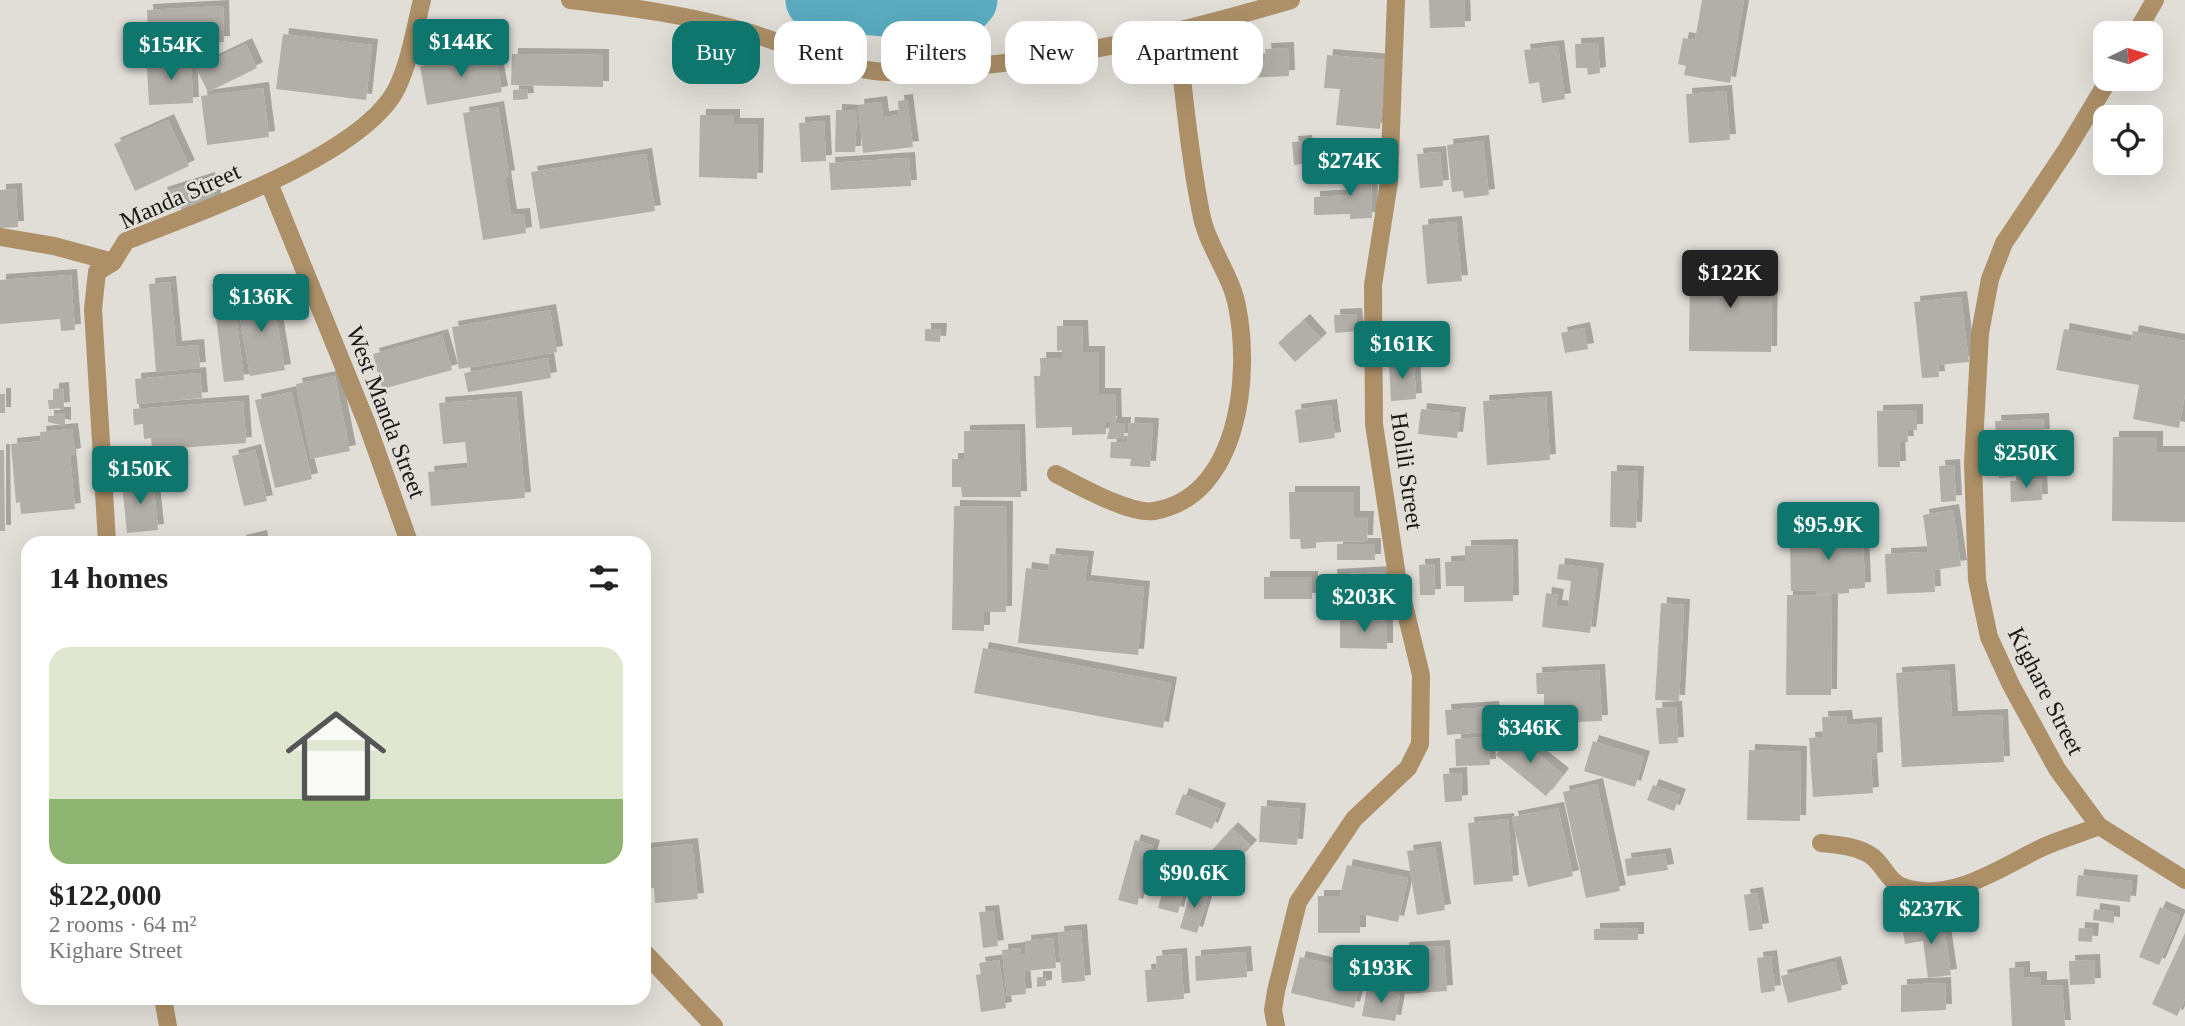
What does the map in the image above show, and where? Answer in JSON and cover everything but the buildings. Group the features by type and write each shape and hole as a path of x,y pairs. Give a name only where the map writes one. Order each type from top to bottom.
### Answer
{"street":[{"name":"Manda Street","path":"107,536 93,309 97,272 113,262 126,241 269,183 350,137 379,114 397,88 422,0"},
{"path":"570,0 667,12 747,32 873,71 922,71 1023,62 1112,46"},
{"path":"1221,21 1291,0"},
{"name":"Holili Street","path":"1276,1026 1273,1010 1276,991 1298,902 1354,819 1408,768 1420,744 1421,675 1397,576 1374,424 1373,285 1389,182 1396,0"},
{"path":"2143,21 2155,0"},
{"path":"1055,474 1113,502 1153,512 1179,501 1207,483 1228,449 1243,372 1241,334 1237,303 1211,247 1201,217 1184,84"},
{"name":"Kighare Street","path":"2102,91 2067,149 2004,243 1990,279 1980,333 1973,463 1977,580 1989,637 2011,685 2057,769 2099,826 2185,880"},
{"name":"West Manda Street","path":"269,183 367,424 407,536"},
{"path":"0,237 54,246 113,262"},
{"path":"1821,843 1851,847 1873,858 1885,874 1901,886 1920,891 1948,889 1993,874 2041,849 2099,826"},
{"path":"651,959 714,1026"},
{"path":"164,1005 168,1026"}],"waterway":[{"path":"816,0 956,12 967,0"}]}
